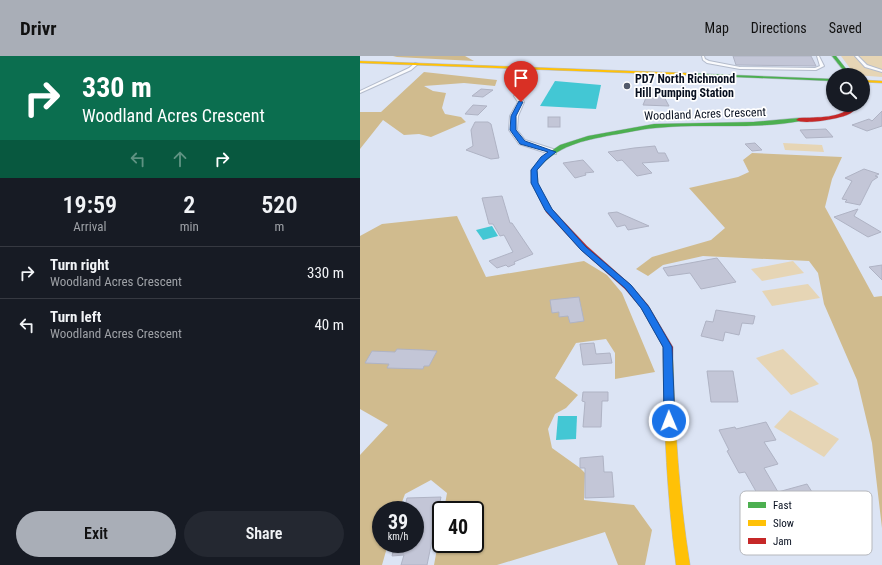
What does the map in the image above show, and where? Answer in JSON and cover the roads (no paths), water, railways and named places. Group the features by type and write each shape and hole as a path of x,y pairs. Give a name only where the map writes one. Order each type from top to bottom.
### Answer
{"street":[{"path":"835,58 834,64 837,68"},
{"path":"835,58 845,68"},
{"path":"360,62 826,80"},
{"path":"794,79 826,82"},
{"path":"870,82 882,83"},
{"path":"517,96 521,102 514,116 513,130 522,142 553,152"},
{"name":"Woodland Acres Crescent","path":"683,565 679,540 669,421 668,347 645,307 628,287 584,248 549,210 534,183 534,170 544,158 562,146 588,138 625,130 654,126 754,124 818,119 842,115 848,112"}],"lane":[{"path":"703,56 708,62 740,68 816,69 822,66 818,56"},
{"path":"856,56 866,66 882,71"},
{"path":"360,92 410,70 416,64"}],"water":[{"path":"555,81 601,85 596,109 540,106"},
{"path":"492,226 498,236 483,240 476,230"},
{"path":"558,416 577,416 576,439 556,440"}],"place":[{"name":"PD7 North Richmond Hill Pumping Station","path":"627,86"}]}
